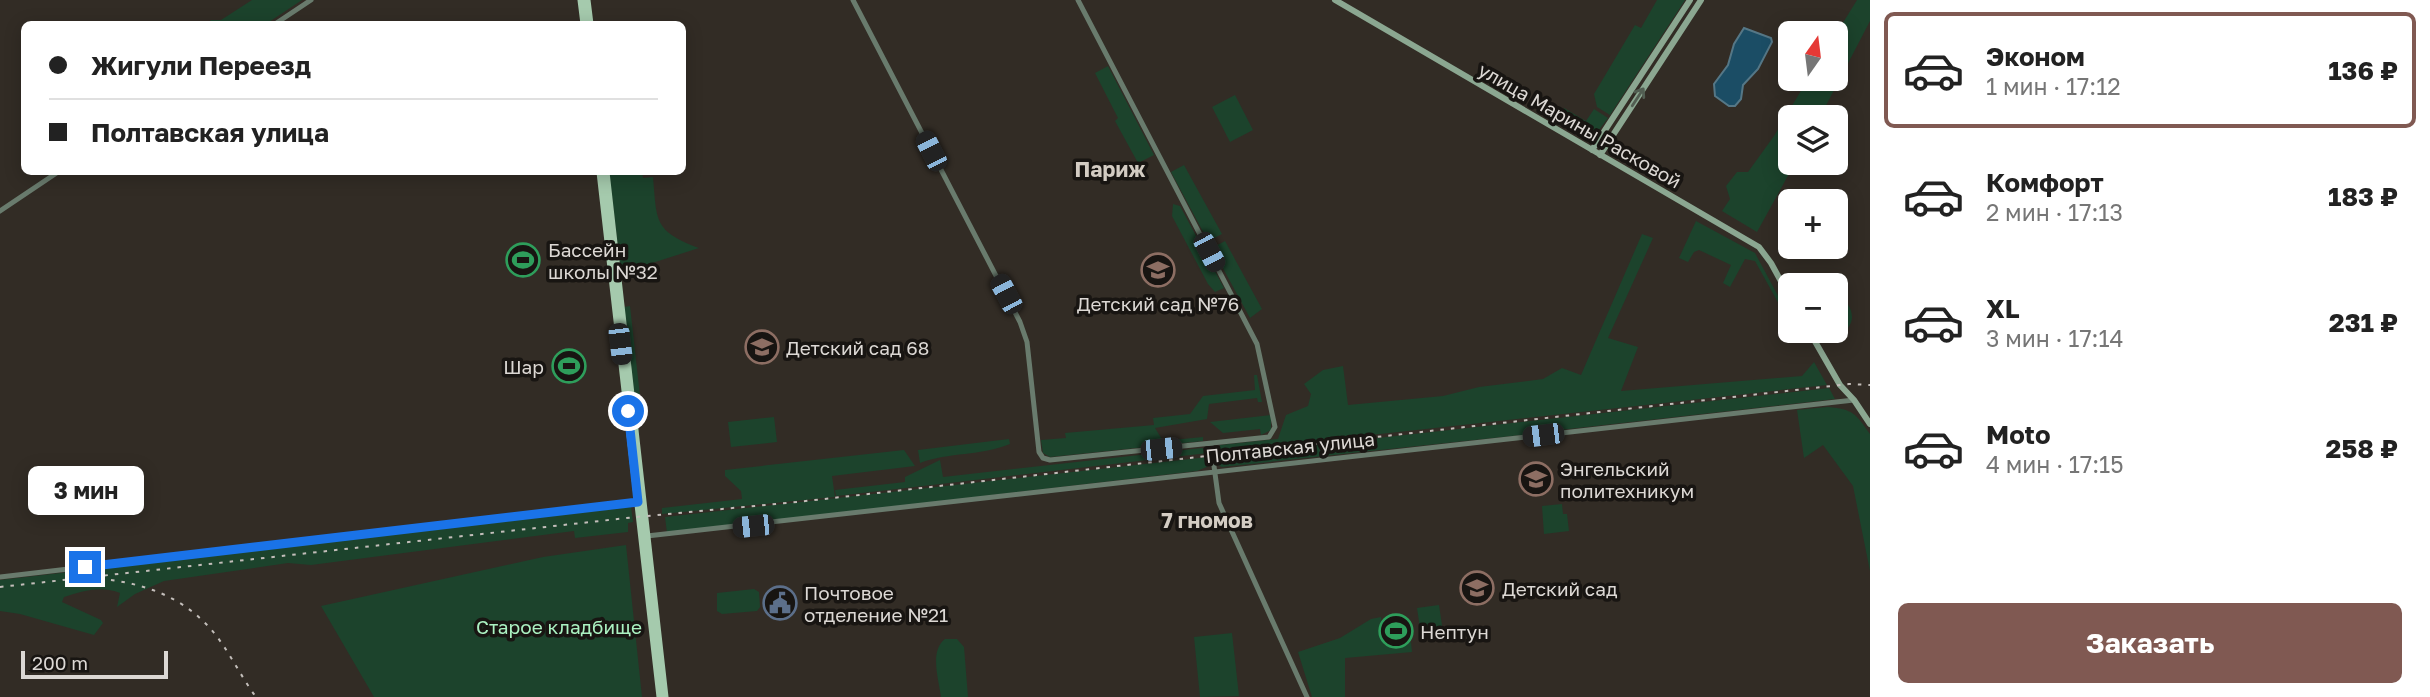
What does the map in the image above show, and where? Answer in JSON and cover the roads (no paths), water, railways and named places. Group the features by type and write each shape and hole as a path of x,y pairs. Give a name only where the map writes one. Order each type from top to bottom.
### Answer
{"main road":[{"path":"581,0 584,21"},
{"path":"587,0 590,21"},
{"name":"улица Марины Расковой","path":"1335,0 1759,247 1778,276"},
{"path":"1592,150 1690,0"},
{"path":"1600,155 1701,0"},
{"path":"600,175 665,697"},
{"path":"606,175 660,697"},
{"path":"1816,343 1840,386 1854,400 1870,424"}],"street":[{"path":"280,21 311,0"},
{"name":"Полтавская улица","path":"853,0 1020,322 1027,342 1038,453 1050,460 1264,438 1272,434 1275,427 1257,344 1078,0"},
{"path":"0,211 54,175"},
{"name":"Полтавская улица","path":"647,536 1854,400"},
{"path":"1212,444 1219,503 1307,697"},
{"path":"0,577 641,502"}],"water":[{"path":"1744,28 1771,38 1772,42 1758,69 1743,85 1741,99 1735,106 1729,106 1715,96 1714,84 1728,65 1734,44"}],"railway":[{"path":"0,587 636,517 797,502 1849,384 1870,385"},
{"path":"111,580 157,591 184,605 218,638 256,697"}],"place":[{"name":"Бассейн школы №32","path":"523,260"},
{"name":"Детский сад №76","path":"1158,270"},
{"name":"Детский сад 68","path":"762,347"},
{"name":"Шар","path":"569,366"},
{"name":"Энгельский политехникум","path":"1536,479"},
{"name":"Детский сад","path":"1477,588"},
{"name":"Почтовое отделение №21","path":"780,603"},
{"name":"Нептун","path":"1396,631"}],"district":[{"name":"Париж","path":"1110,169"},
{"name":"7 гномов","path":"1207,520"}],"park label":[{"name":"Старое кладбище","path":"559,626"}]}
